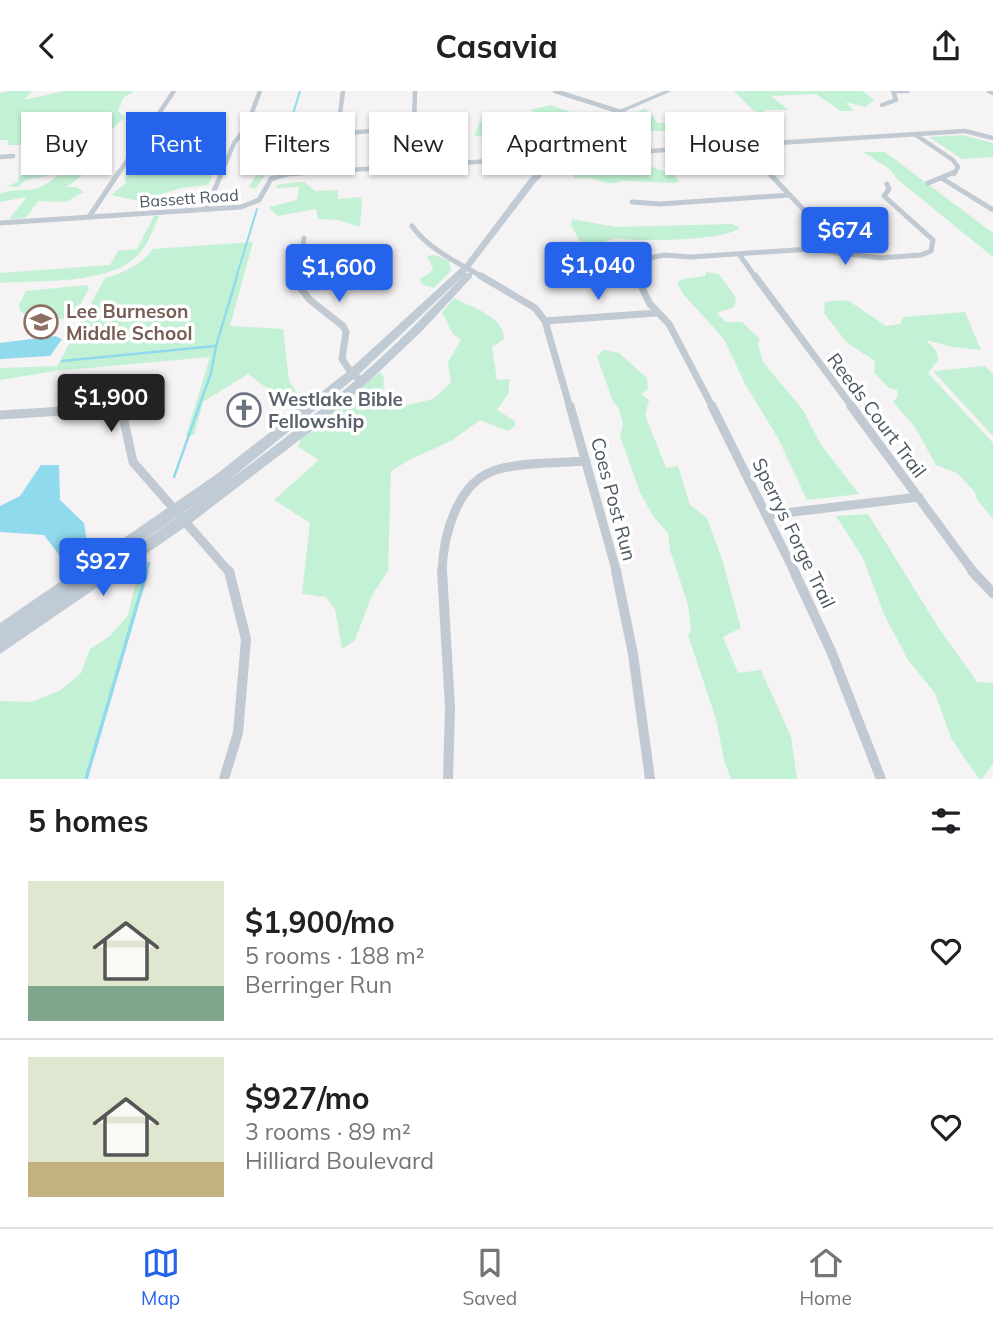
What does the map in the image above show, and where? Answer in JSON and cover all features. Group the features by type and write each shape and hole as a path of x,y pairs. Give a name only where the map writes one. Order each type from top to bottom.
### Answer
{"main road":[{"path":"624,112 669,91"},
{"path":"625,112 678,91"},
{"path":"0,646 181,515 357,377 471,268 519,214 541,182 540,177"},
{"path":"0,632 181,515"}],"street":[{"path":"89,217 174,91"},
{"path":"206,209 234,143 246,128 260,91"},
{"path":"343,91 338,129 341,132 369,131"},
{"path":"415,91 416,112"},
{"path":"555,91 619,112"},
{"path":"883,105 878,101 895,101 894,91 908,91"},
{"name":"Bassett Road","path":"784,143 965,131 993,138"},
{"path":"916,135 957,164 956,171 943,179 928,183"},
{"path":"0,157 13,156"},
{"name":"Bassett Road","path":"0,223 242,207 254,203 262,196 268,181 277,176 369,170"},
{"path":"770,175 833,241 836,253"},
{"path":"943,179 993,210"},
{"path":"637,267 615,267 611,271 615,275 637,278 637,267 645,259 664,255 691,257 790,249 880,258 921,255 931,251 933,240 884,196 889,189 887,184"},
{"path":"632,202 660,204 789,195"},
{"path":"412,226 420,237 535,308 545,321 657,313"},
{"path":"304,238 298,285 310,300 343,326 346,332 342,359 357,377"},
{"name":"Reeds Court Trail","path":"739,254 976,576 993,593"},
{"name":"Sperrys Forge Trail","path":"637,278 657,313 669,324 768,515 831,651 881,779"},
{"name":"Coes Post Run","path":"545,321 614,559 632,654 650,779"},
{"path":"0,415 110,408 124,421 133,462 229,571 246,639 238,733 224,779"},
{"path":"449,779 449,686 441,591 444,543 457,505 473,484 493,470 586,461"},
{"path":"768,515 919,497"}],"green space":[{"path":"32,91 24,100 64,91 134,91 123,98 118,110 124,118 112,128 112,112 21,112 21,145 7,145 8,140 0,140 0,93"},
{"path":"734,91 863,91 874,100 865,107 846,102 854,111 841,111 816,94 771,96 789,110 753,110"},
{"path":"550,105 571,112 535,112 530,110"},
{"path":"651,115 658,123 665,123 665,131 651,131"},
{"path":"480,122 482,137 474,136"},
{"path":"963,135 993,143 993,157 962,159 929,137"},
{"path":"863,152 885,152 993,233 993,257 897,179 891,170"},
{"path":"653,167 665,172 665,175 674,175 679,181 610,183 575,178 573,175 651,175"},
{"path":"48,175 28,179 18,187 7,186 18,182 19,176"},
{"path":"57,175 83,175 66,187 76,187 84,192 66,202 38,201 26,218 9,219 27,197 0,202 0,194 38,188"},
{"path":"127,175 213,175 208,185 181,188 139,201 111,195 126,183 124,179"},
{"path":"256,175 265,175 255,189 249,187"},
{"path":"304,182 315,191 338,190 338,199 360,197 360,227 338,220 318,219 316,209 277,216 269,207 297,200 299,187 276,188 277,185"},
{"path":"154,216 159,216 142,251 126,265 110,272 53,281 0,283 0,273 110,265 118,251 137,249"},
{"path":"572,219 616,227 732,224 740,228 717,236 699,238 615,238 603,242 603,251 596,251 583,245 571,226"},
{"path":"253,242 230,326 283,329 289,381 305,405 297,410 248,374 203,402 194,435 186,436 210,357 55,371 0,380 0,368 57,366 105,278 132,268 153,249"},
{"path":"435,255 449,261 451,271 434,288 421,284 420,279 433,268 427,256"},
{"path":"706,272 719,274 736,298 734,307 717,313 726,322 742,322 760,339 758,344 763,362 803,410 821,445 859,494 807,500 778,438 745,384 724,339 683,294 677,283 683,279 705,276"},
{"path":"87,285 89,288 74,317 39,319 20,311 19,305 26,291"},
{"path":"454,298 486,314 503,331 504,339 492,347 497,380 510,379 508,394 497,410 515,421 515,426 508,431 480,420 451,441 391,471 388,571 372,595 355,640 342,649 335,609 326,597 302,594 310,523 274,500 319,460 298,447 301,439 380,372 384,378 382,406 387,410 433,399 451,383 448,362 461,340 453,334 442,312"},
{"path":"849,301 886,326 900,324 903,317 965,312 981,350 952,347 926,340 938,356 928,373 993,443 993,519 978,501 974,491 957,473 936,465 915,427 893,402 898,396 897,390 889,388 874,373 875,361 847,343 824,313 825,302"},
{"path":"603,350 619,353 647,378 648,389 641,394 649,400 645,415 666,468 678,466 690,505 707,518 722,559 741,628 723,637 738,673 761,670 791,737 797,779 731,779 724,760 716,719 688,635 691,629 688,605 670,550 668,533 653,516 640,492 620,436 623,424 619,409 613,401 597,357"},
{"path":"985,366 993,374 993,436 933,371"},
{"path":"868,514 938,627 977,682 993,683 993,764 982,779 979,779 951,738 935,693 908,660 884,614 863,558 836,516"},
{"path":"145,559 149,563 86,779 0,779 0,701 32,702 61,690 81,673 90,649 110,636 128,615 140,566"}],"water":[{"path":"55,336 62,339 50,356 0,359 0,343"},
{"path":"41,465 59,465 60,500 84,523 88,549 66,564 44,535 0,532 0,506 20,496"}],"waterway":[{"path":"294,112 300,91"},
{"path":"236,278 257,209"},
{"path":"174,477 211,373 216,346 237,276"},
{"path":"62,361 215,346"},
{"path":"146,573 149,563"},
{"path":"86,779 147,571"}],"place":[{"name":"Lee Burneson Middle School","path":"41,322"},
{"name":"Westlake Bible Fellowship","path":"244,410"}]}
